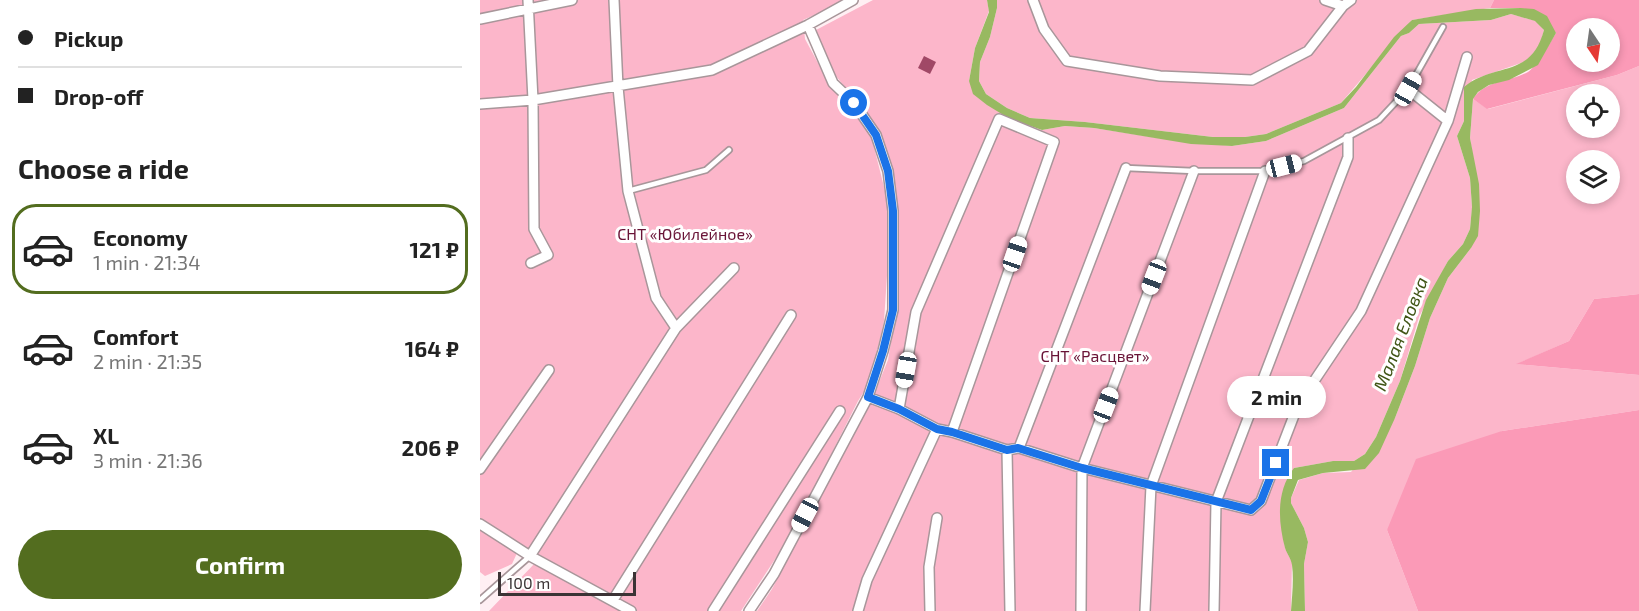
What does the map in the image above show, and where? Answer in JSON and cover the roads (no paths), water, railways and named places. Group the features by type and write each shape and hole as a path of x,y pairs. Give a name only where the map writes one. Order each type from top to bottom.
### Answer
{"street":[{"path":"528,0 534,229 548,255 531,263"},
{"path":"480,19 572,0"},
{"path":"614,0 618,87 628,191 656,297 676,328"},
{"path":"480,104 532,100 712,70 808,25 853,0"},
{"path":"1033,0 1044,29 1067,61 1160,76 1252,80 1308,51 1347,3"},
{"path":"1325,0 1347,3"},
{"path":"749,611 774,574 868,397 893,310 893,211 888,171 876,135 854,103 833,83 808,25"},
{"path":"868,397 899,409 937,429 1007,450 1018,448 1082,468 1251,510 1261,501 1298,405 1361,311 1448,121 1467,57"},
{"path":"1408,89 1448,121"},
{"path":"899,409 916,312 999,119 1054,142 952,432"},
{"path":"1214,611 1216,502 1348,157 1348,138"},
{"path":"1018,448 1126,168"},
{"path":"1081,611 1082,468 1194,171"},
{"path":"1145,611 1151,486 1265,171"},
{"path":"530,556 676,328 734,268"},
{"path":"613,600 791,315"},
{"path":"480,469 549,370"},
{"path":"713,611 840,411"},
{"path":"858,611 867,580 937,429"},
{"path":"1007,450 1010,611"},
{"path":"930,611 929,567 937,518"},
{"path":"480,524 530,556 631,611"}],"lane":[{"path":"1126,168 1265,171 1304,161 1379,120 1408,89 1443,27"},
{"path":"628,191 706,170 729,150"},
{"path":"480,600 530,556"}],"park label":[{"name":"СНТ «Юбилейное»","path":"685,234"},
{"name":"СНТ «Расцвет»","path":"1095,356"}],"water label":[{"name":"Малая Еловка","path":"1401,334"}]}
